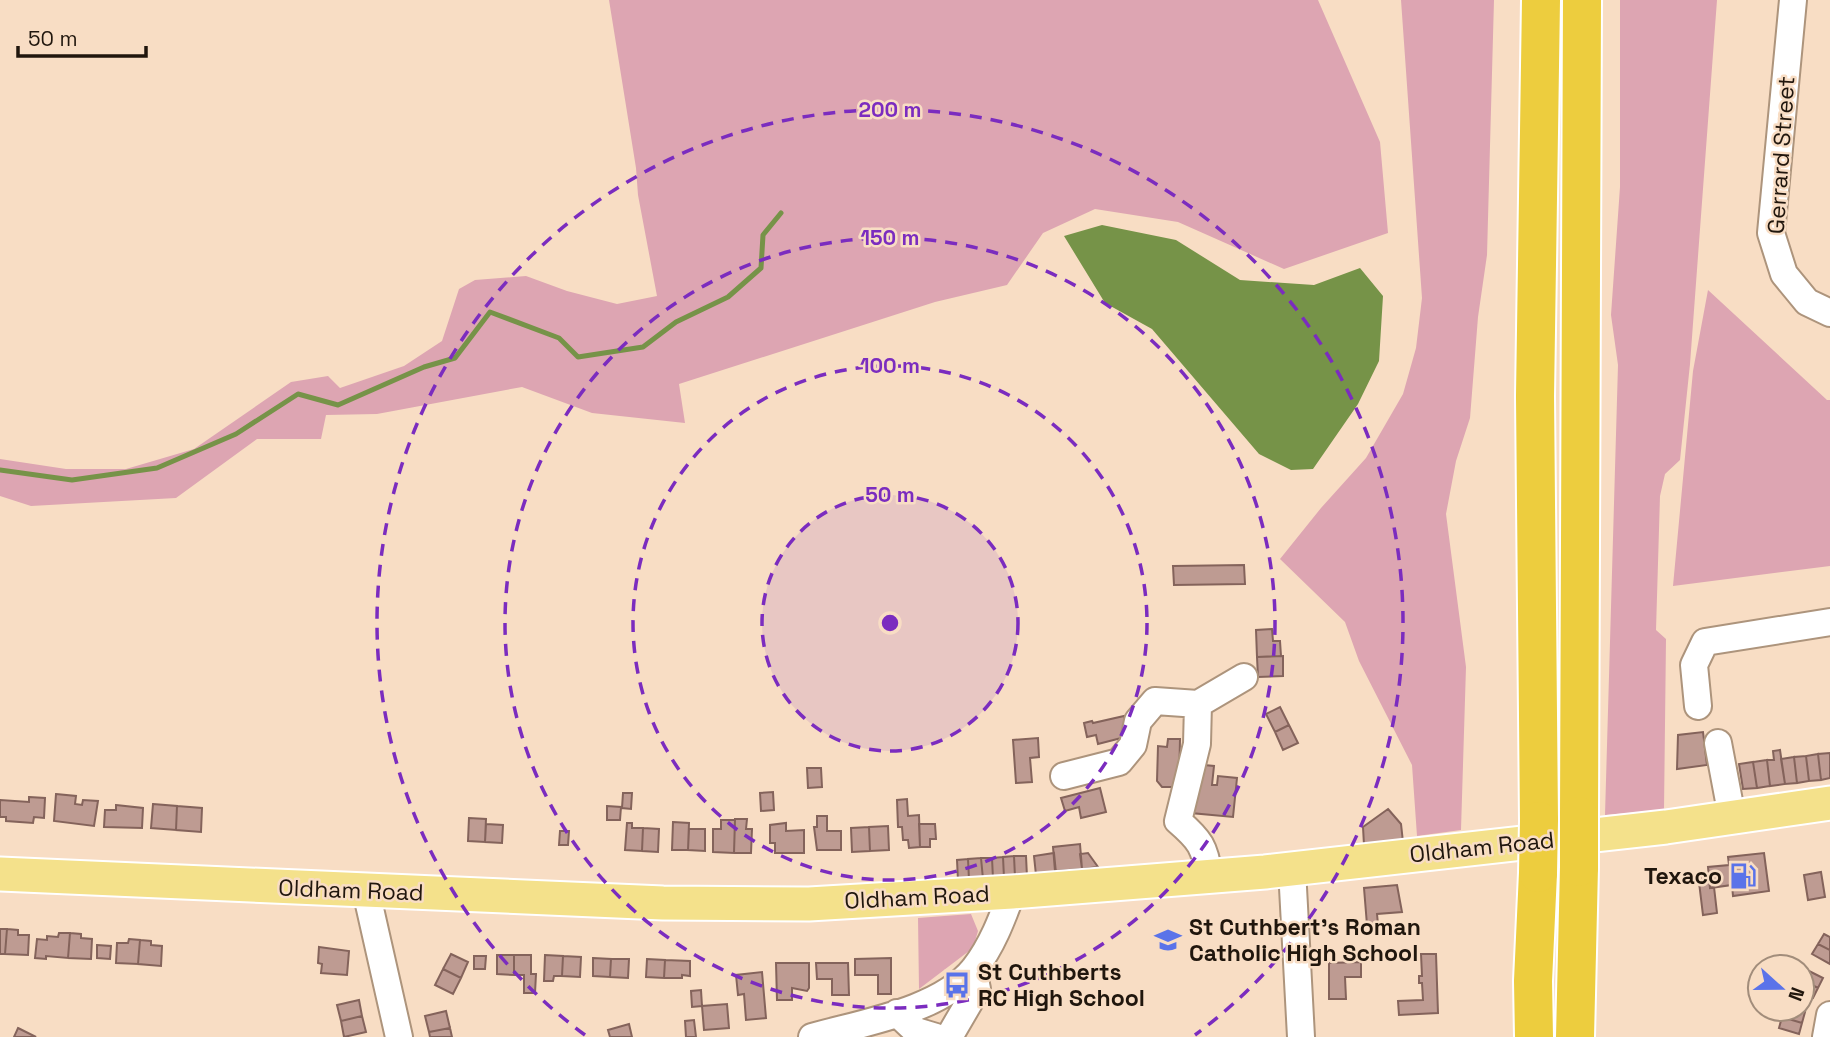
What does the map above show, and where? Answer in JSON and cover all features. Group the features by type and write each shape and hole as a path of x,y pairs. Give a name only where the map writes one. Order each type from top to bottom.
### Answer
{"highway":[{"path":"1534,1037 1533,981 1539,821 1535,396 1541,0"},
{"path":"1575,1037 1579,867 1582,0"}],"main road":[{"name":"Oldham Road","path":"0,874 663,903 809,904 1012,892 1292,869 1666,827 1830,803"}],"street":[{"name":"Gerrard Street","path":"1793,0 1771,233 1784,274 1818,307"},
{"path":"1698,706 1694,665 1704,642 1830,622"},
{"path":"1064,776 1119,762 1133,745 1138,721 1155,701 1198,704 1244,677"},
{"path":"1198,704 1196,744 1178,821 1196,836 1205,850 1209,876"},
{"path":"1718,743 1732,817"},
{"path":"1292,869 1301,1037"},
{"path":"366,891 399,1037"},
{"path":"811,1037 897,1013 930,1001 957,985 973,970 996,935 1012,892"},
{"path":"949,1037 976,989 973,970"},
{"path":"897,1013 916,1031 936,1037"},
{"path":"1826,1037 1830,1015"}],"shaded area":[{"path":"609,0 1318,0 1380,142 1388,233 1284,269 1178,222 1095,209 1043,233 1007,285 935,302 679,384 685,423 592,413 522,387 377,414 326,415 321,439 257,439 176,498 31,506 0,496 0,459 66,469 126,469 194,449 291,382 328,376 340,388 404,366 442,341 459,289 475,280 526,276 567,291 617,304 657,296 638,195"},
{"path":"1401,0 1494,0 1487,255 1478,317 1470,418 1456,461 1446,514 1466,667 1461,830 1417,836 1412,765 1359,661 1345,622 1280,559 1366,458 1403,394 1416,348 1422,298"},
{"path":"1620,0 1717,0 1690,364 1680,460 1665,474 1660,496 1656,630 1666,639 1664,810 1605,815 1618,365 1611,315 1620,187"},
{"path":"1102,225 1176,240 1240,280 1314,285 1360,268 1383,296 1379,361 1358,404 1313,469 1291,470 1259,454 1152,329 1105,303 1064,236"},
{"path":"1708,290 1830,400 1830,566 1673,586 1693,371"},
{"path":"971,914 978,931 973,948 919,989 918,918"}],"building":[{"path":"1244,565 1245,584 1174,585 1173,566"},
{"path":"1272,629 1273,641 1280,641 1281,656 1257,657 1256,630"},
{"path":"1283,656 1283,676 1258,677 1257,657"},
{"path":"1280,707 1289,725 1275,732 1266,714"},
{"path":"1124,716 1129,736 1098,744 1096,735 1087,737 1084,723"},
{"path":"1289,725 1298,743 1283,750 1275,732"},
{"path":"1703,732 1707,765 1677,769 1678,735"},
{"path":"1038,738 1039,757 1030,758 1032,782 1016,783 1013,740"},
{"path":"1168,739 1180,739 1179,787 1162,787 1157,781 1158,746 1167,747"},
{"path":"1780,750 1785,784 1770,786 1767,760 1774,760 1773,751"},
{"path":"1830,753 1830,778 1821,780 1818,754"},
{"path":"1818,754 1821,780 1809,781 1806,756"},
{"path":"1806,756 1809,781 1797,783 1794,757"},
{"path":"1794,757 1797,783 1785,784 1781,759"},
{"path":"1767,760 1770,786 1757,788 1753,762"},
{"path":"1753,762 1757,788 1743,789 1739,764"},
{"path":"1204,765 1214,766 1212,785 1217,785 1218,776 1237,778 1233,817 1191,813 1197,774 1203,774"},
{"path":"807,768 821,768 822,787 808,788"},
{"path":"1100,788 1106,812 1081,818 1079,807 1065,811 1061,798"},
{"path":"773,792 774,810 761,811 760,793"},
{"path":"623,793 632,793 631,809 622,808"},
{"path":"56,794 76,796 75,804 82,805 83,800 98,801 94,826 54,821"},
{"path":"29,797 45,798 44,818 34,817 33,823 6,821 6,817 0,817 0,800 29,802"},
{"path":"907,799 908,816 919,815 920,847 909,848 908,840 903,840 902,827 898,827 897,800"},
{"path":"153,804 177,806 176,830 151,828"},
{"path":"116,805 143,808 142,828 104,827 105,810 116,810"},
{"path":"177,806 202,808 201,832 176,830"},
{"path":"607,806 621,807 620,820 607,820"},
{"path":"1388,809 1401,824 1403,842 1364,845 1363,827"},
{"path":"817,816 827,816 827,831 841,831 841,850 817,850 814,827 817,827"},
{"path":"469,818 486,819 485,842 468,841"},
{"path":"735,819 747,819 746,829 752,829 751,853 734,853"},
{"path":"721,820 735,820 734,853 713,852 713,829 721,829"},
{"path":"673,822 689,823 688,850 672,850"},
{"path":"627,823 632,823 632,828 643,828 642,851 625,850"},
{"path":"786,823 786,831 804,830 804,853 775,853 775,843 770,843 770,825"},
{"path":"486,824 503,825 502,843 485,842"},
{"path":"919,824 935,824 936,839 930,839 930,847 920,847"},
{"path":"888,826 889,850 870,851 869,827"},
{"path":"869,827 870,851 852,852 851,828"},
{"path":"643,828 659,829 658,852 642,851"},
{"path":"689,829 705,829 705,851 688,850"},
{"path":"560,831 569,831 568,845 559,845"},
{"path":"1080,844 1082,869 1055,871 1053,847"},
{"path":"1054,853 1056,873 1036,875 1034,856"},
{"path":"1088,853 1098,867 1082,869 1080,854"},
{"path":"1764,853 1769,891 1733,896 1732,885 1710,888 1708,867 1729,865 1728,857"},
{"path":"1014,856 1026,856 1027,877 1015,877"},
{"path":"1014,856 1015,877 1004,878 1003,857"},
{"path":"1003,857 1004,878 993,879 992,858"},
{"path":"981,858 992,858 993,879 983,879"},
{"path":"981,858 983,879 969,880 968,859"},
{"path":"968,859 969,880 958,881 957,860"},
{"path":"1708,872 1710,888 1714,887 1717,913 1703,915 1698,874"},
{"path":"1821,872 1825,897 1808,900 1804,875"},
{"path":"1397,885 1402,912 1377,914 1378,924 1367,925 1364,888"},
{"path":"0,929 7,929 5,954 0,954"},
{"path":"7,929 18,930 18,935 29,935 28,955 5,954"},
{"path":"59,933 70,933 68,958 35,958 37,939 58,937"},
{"path":"70,933 92,939 91,959 68,958"},
{"path":"1824,934 1830,937 1830,950 1818,944"},
{"path":"129,939 140,940 138,964 116,963 117,943 128,943"},
{"path":"140,940 162,946 161,966 138,964"},
{"path":"1818,944 1830,950 1830,964 1816,956 1816,953 1813,953"},
{"path":"97,945 111,946 110,959 97,958"},
{"path":"319,947 349,951 347,975 321,973 322,964 318,963"},
{"path":"451,954 468,962 461,978 443,969"},
{"path":"1421,954 1436,954 1438,1013 1399,1015 1398,1001 1423,1000 1422,983 1419,983 1419,976 1422,976"},
{"path":"497,955 514,955 514,975 497,974"},
{"path":"514,955 531,955 531,974 536,974 535,993 524,993 524,975 514,975"},
{"path":"545,955 563,956 562,976 554,976 553,981 544,981"},
{"path":"474,956 486,956 485,969 474,969"},
{"path":"563,956 581,957 580,977 562,976"},
{"path":"593,958 611,959 610,977 593,976"},
{"path":"891,958 891,994 878,994 878,975 855,975 855,959"},
{"path":"611,959 629,959 628,978 610,977"},
{"path":"647,959 665,960 664,978 646,977"},
{"path":"665,960 690,961 690,976 664,978"},
{"path":"1361,962 1361,977 1345,977 1346,999 1329,999 1329,963"},
{"path":"776,963 809,963 807,991 792,988 792,1000 777,1000"},
{"path":"816,963 848,963 849,995 832,995 832,979 817,979"},
{"path":"443,969 461,978 453,994 435,985"},
{"path":"762,972 766,1018 746,1020 744,994 738,995 736,975"},
{"path":"1816,974 1823,978 1818,988 1816,987"},
{"path":"701,990 702,1006 692,1007 691,991"},
{"path":"359,1000 362,1016 341,1021 337,1005"},
{"path":"727,1004 729,1028 704,1030 702,1006"},
{"path":"446,1011 450,1028 429,1032 425,1016"},
{"path":"362,1016 366,1032 344,1037 341,1021"},
{"path":"694,1020 696,1037 686,1037 685,1021"},
{"path":"1780,1023 1802,1023 1799,1034 1779,1028"},
{"path":"629,1024 632,1037 610,1037 608,1030"},
{"path":"18,1028 36,1037 14,1037"},
{"path":"450,1028 452,1037 430,1037 429,1032"}],"waterway":[{"path":"0,470 72,480 157,468 236,434 298,394 338,405 424,367 455,358 490,312 559,338 578,357 643,347 676,322 728,297 761,268 763,235 781,213"}],"place":[{"name":"Texaco","path":"1743,876"},
{"name":"St Cuthbert's Roman Catholic High School","path":"1168,940"},
{"name":"St Cuthberts RC High School","path":"957,985"}]}
